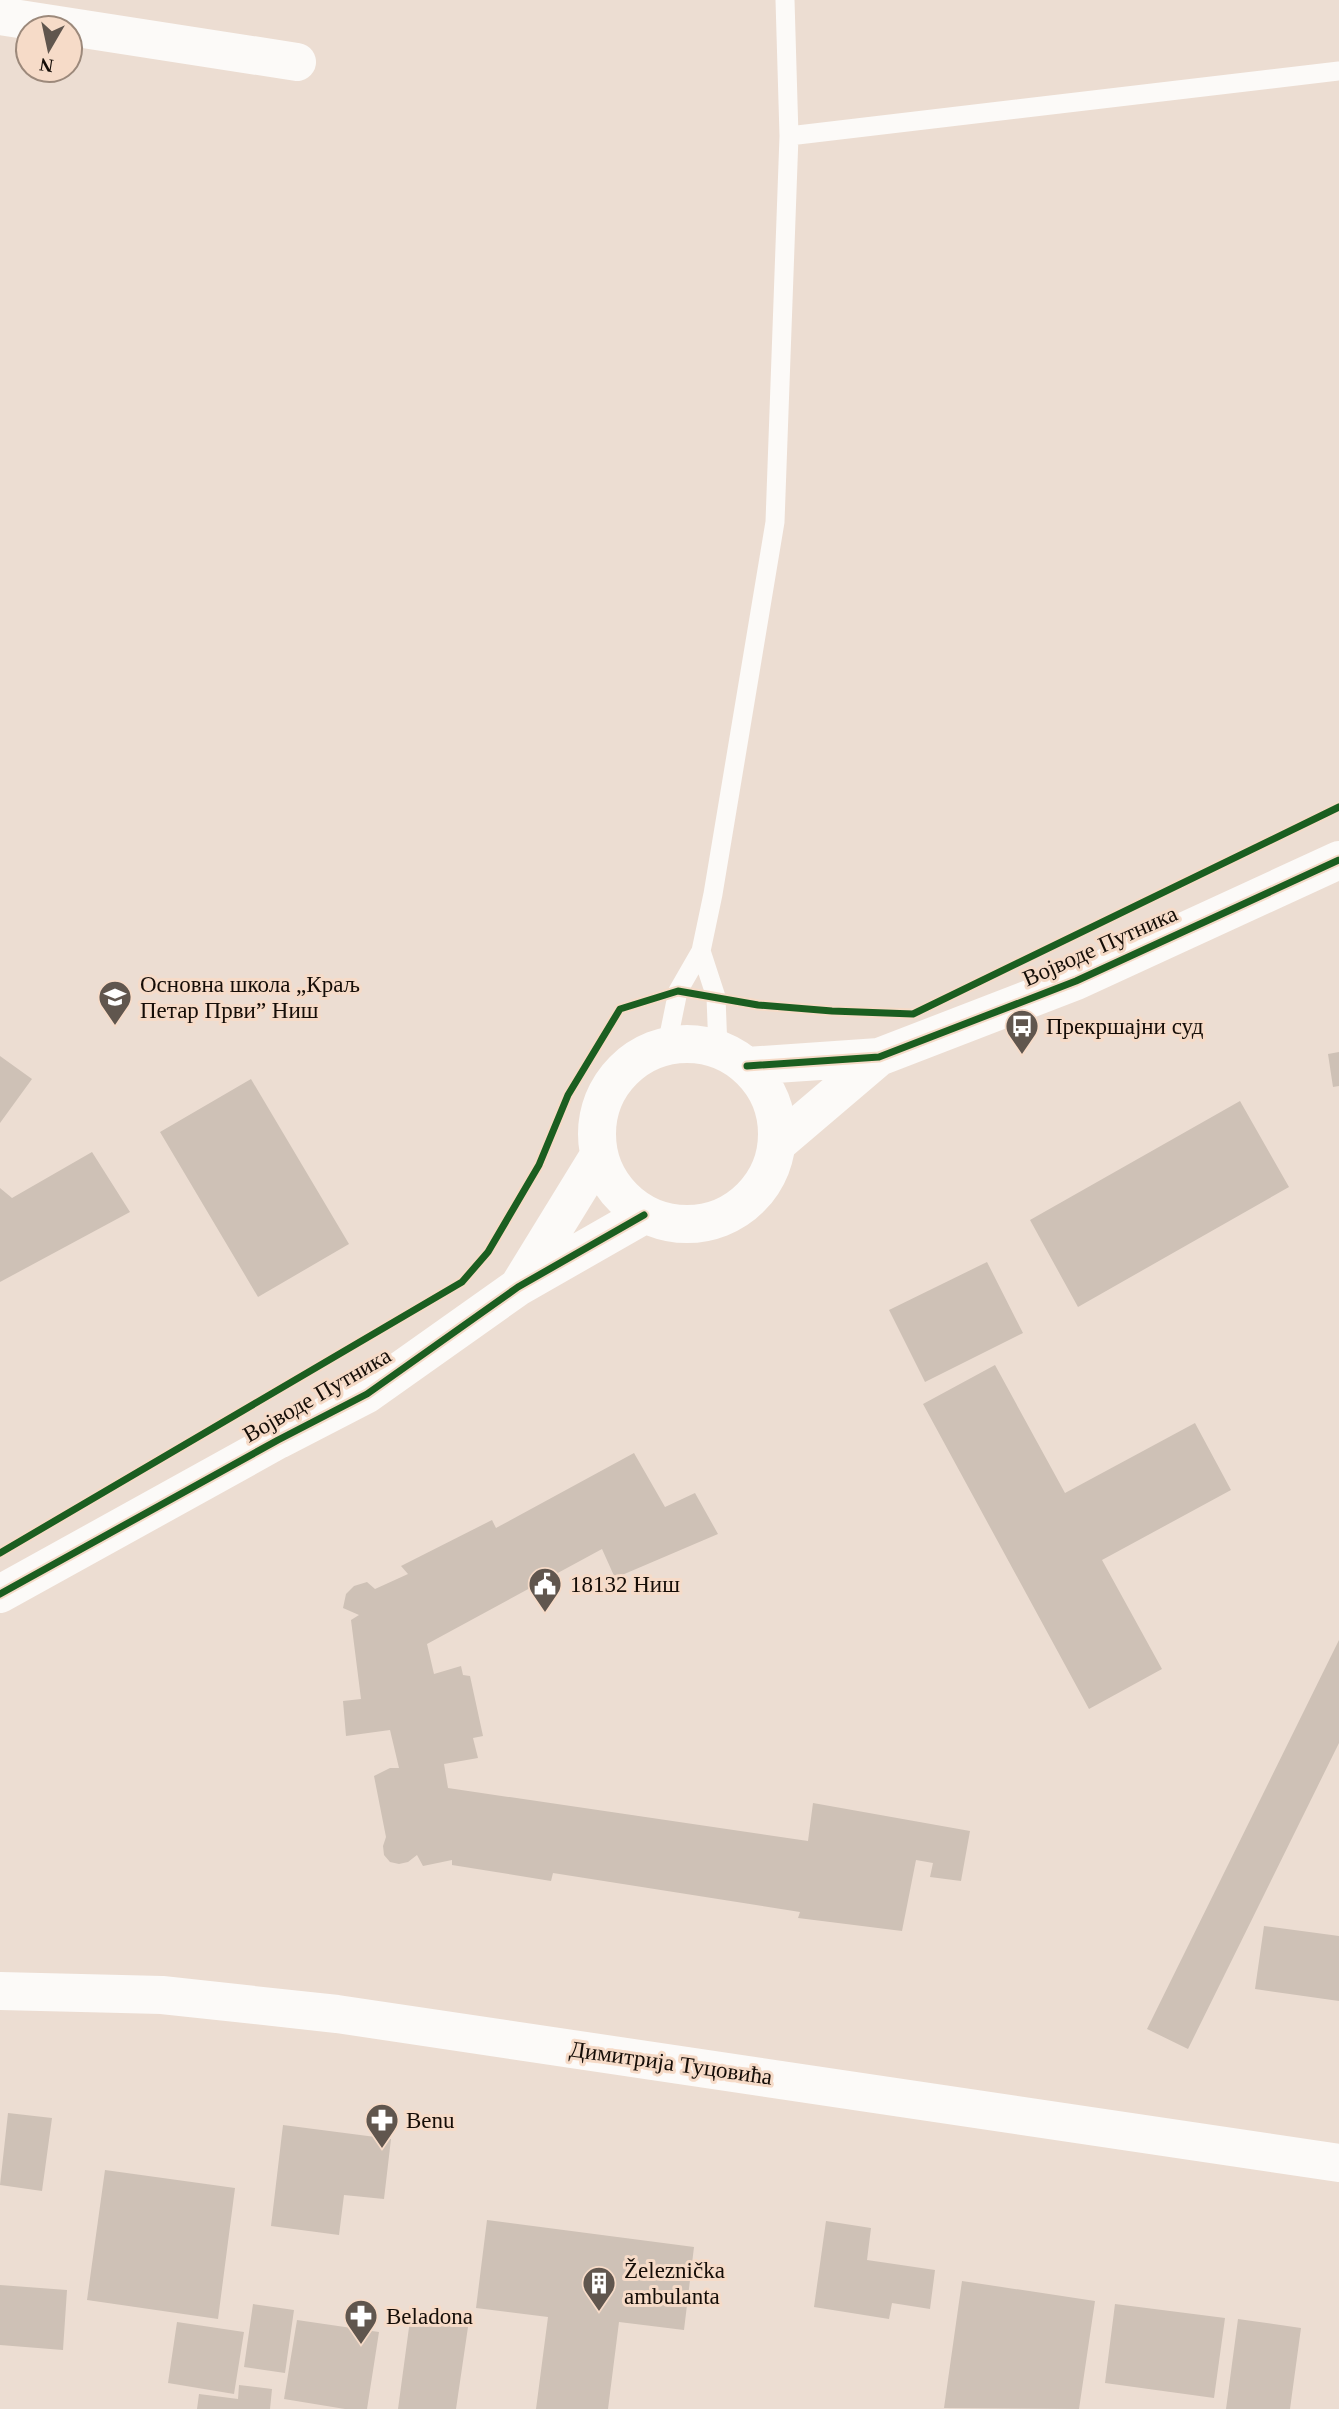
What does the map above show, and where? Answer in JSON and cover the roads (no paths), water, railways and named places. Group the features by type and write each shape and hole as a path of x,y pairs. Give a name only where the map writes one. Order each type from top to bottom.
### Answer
{"street":[{"path":"0,16 297,62"},
{"name":"Војводе Путника","path":"778,1143 879,1057 1076,981 1339,860"},
{"name":"Војводе Путника","path":"732,1057 765,1089 776,1115 778,1143 763,1184 748,1201 730,1214 709,1222 687,1225 665,1223 644,1215 615,1191 598,1157 596,1121 609,1087 634,1060 667,1045 693,1043 732,1057 879,1057"},
{"name":"Војводе Путника","path":"518,1287 598,1157"},
{"name":"Војводе Путника","path":"0,1594 278,1440 367,1394 518,1287 644,1215"},
{"name":"Димитрија Туцовића","path":"0,1991 162,1995 337,2014 1339,2163"}],"lane":[{"path":"667,1045 678,991 701,951 713,894 775,522 789,136 785,0"},
{"path":"789,136 1339,71"},
{"path":"701,951 732,1057"}],"place":[{"name":"Основна школа „Краљ Петар Први” Ниш","path":"115,1027"},
{"name":"Прекршајни суд","path":"1022,1056"},
{"name":"18132 Ниш","path":"545,1614"},
{"name":"Benu","path":"382,2150"},
{"name":"Železnička ambulanta","path":"599,2313"},
{"name":"Beladona","path":"361,2346"}]}
